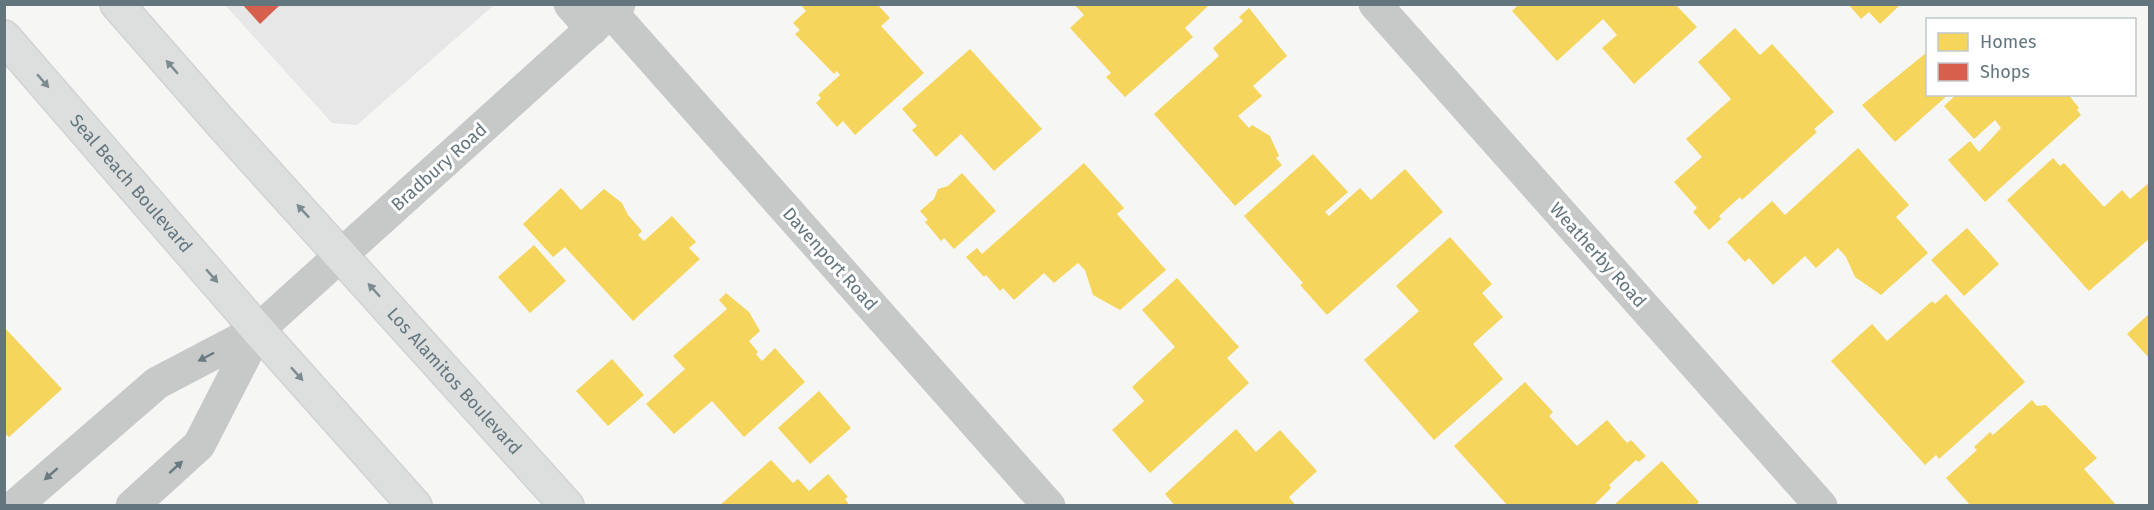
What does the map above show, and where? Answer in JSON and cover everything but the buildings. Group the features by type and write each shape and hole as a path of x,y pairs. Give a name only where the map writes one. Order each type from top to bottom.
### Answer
{"main road":[{"path":"117,4 222,124 342,254"},
{"name":"Seal Beach Boulevard","path":"4,37 258,330"},
{"name":"Los Alamitos Boulevard","path":"342,254 567,506"},
{"path":"258,330 415,506"}],"street":[{"name":"Davenport Road","path":"570,4 608,15 1049,506"},
{"name":"Weatherby Road","path":"1375,4 1821,506"},
{"name":"Bradbury Road","path":"15,506 157,383 258,330 608,15"},
{"name":"Bradbury Road","path":"132,506 200,446 258,330"}],"shaded area":[{"path":"225,5 494,5 357,125 332,123"}]}
